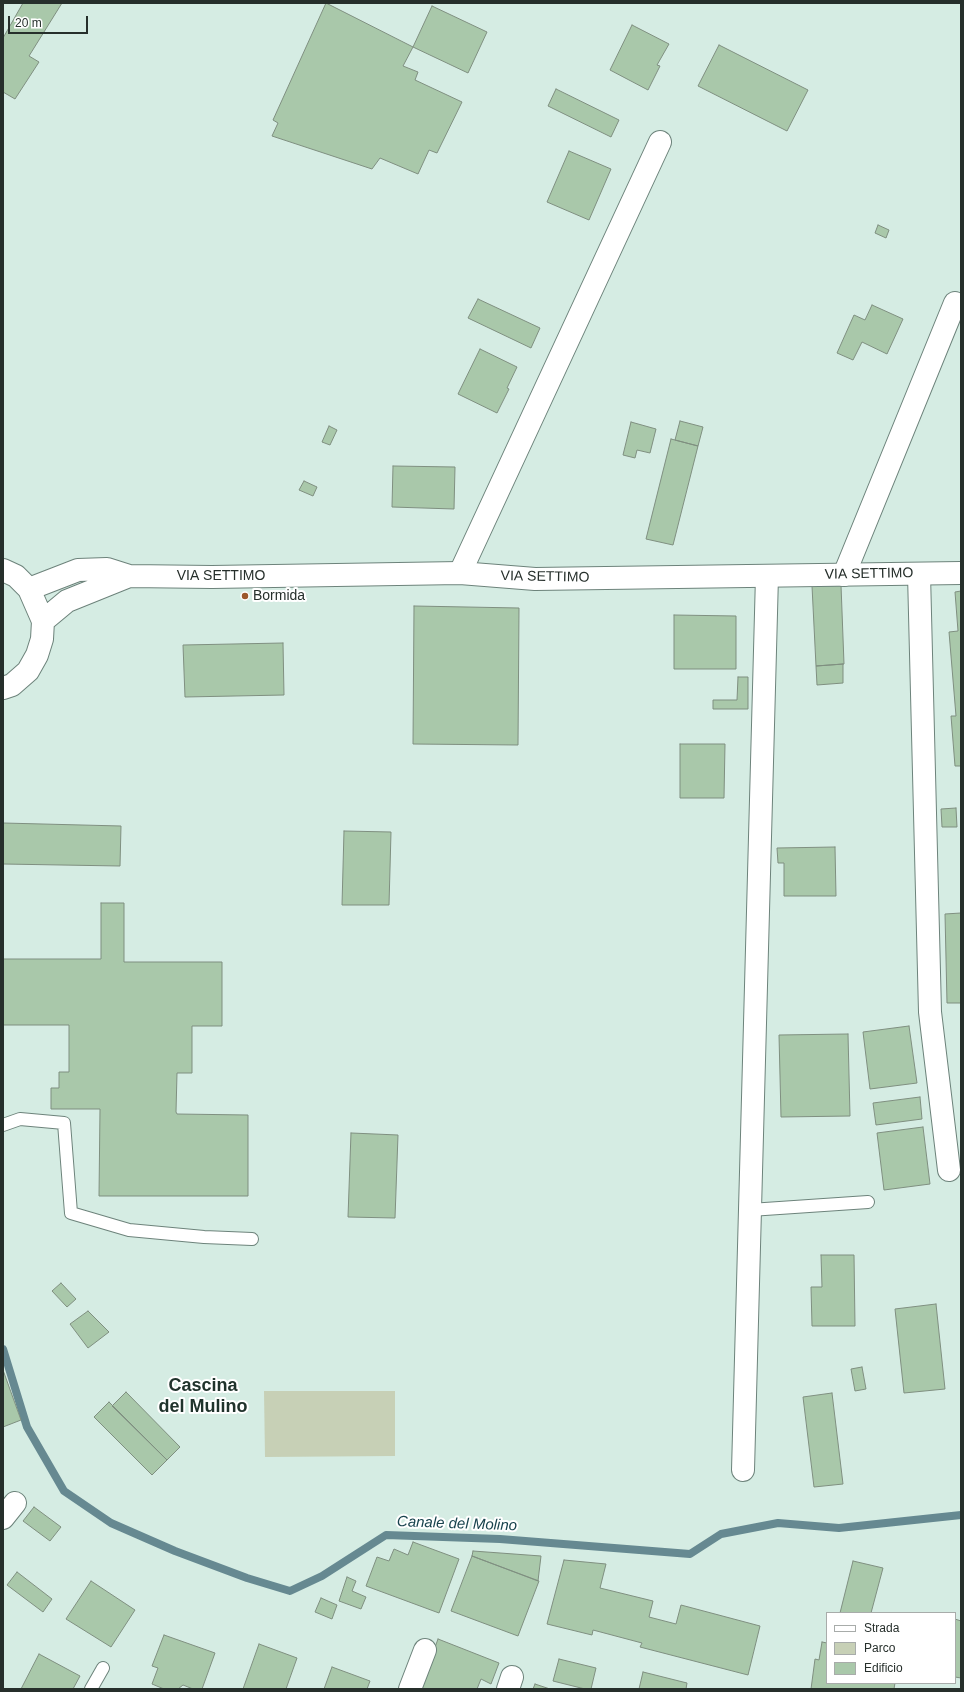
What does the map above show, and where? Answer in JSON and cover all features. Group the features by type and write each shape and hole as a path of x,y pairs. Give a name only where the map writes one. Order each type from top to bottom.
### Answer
{"street":[{"path":"460,573 660,142"},
{"path":"844,575 955,303"},
{"name":"VIA SETTIMO","path":"29,589 78,570 107,569 129,576 212,577 460,573 534,579 961,573"},
{"path":"3,570 16,576 29,589 43,621 42,639 37,656 28,671 12,685 3,688"},
{"path":"919,574 930,1012 949,1170"},
{"name":"VIA SETTIMO","path":"43,621 68,601 129,576"},
{"path":"743,1470 768,576"},
{"path":"410,1689 425,1650"}],"lane":[{"path":"3,1125 20,1119 64,1123 71,1213 129,1230 204,1237 252,1239"},
{"path":"750,1210 868,1202"},
{"path":"91,1689 103,1668"}],"green space":[{"path":"264,1391 395,1391 395,1456 265,1457"}],"building":[{"path":"23,3 62,3 29,56 39,62 15,99 3,92 3,38"},
{"path":"326,3 413,47 403,66 418,72 415,80 462,102 437,153 429,150 418,174 380,158 372,169 272,136 278,123 273,120"},
{"path":"432,6 487,32 468,73 413,47"},
{"path":"632,25 669,44 657,65 660,66 648,90 610,70"},
{"path":"719,45 808,90 787,131 698,86"},
{"path":"556,89 619,120 611,137 548,106"},
{"path":"569,151 611,169 589,220 547,202"},
{"path":"878,225 889,230 886,238 875,233"},
{"path":"478,299 540,328 531,348 468,318"},
{"path":"872,305 903,319 887,354 862,342 853,360 837,353 854,315 865,320"},
{"path":"480,349 517,367 507,388 509,389 497,413 458,394"},
{"path":"680,421 703,427 698,446 675,440"},
{"path":"631,422 656,429 650,453 637,450 635,458 623,455"},
{"path":"329,426 337,430 330,445 322,442"},
{"path":"671,439 698,446 673,545 646,539"},
{"path":"393,466 455,467 454,509 392,507"},
{"path":"304,481 317,487 313,496 299,490"},
{"path":"841,585 844,664 816,666 812,586"},
{"path":"961,591 961,766 955,766 951,716 956,716 949,632 958,631 955,592"},
{"path":"414,606 519,608 518,745 413,744"},
{"path":"674,615 736,616 736,669 674,669"},
{"path":"283,643 284,695 185,697 183,645"},
{"path":"843,664 843,683 817,685 816,666"},
{"path":"738,677 748,677 748,709 713,709 713,700 737,700"},
{"path":"680,744 725,744 724,798 680,798"},
{"path":"956,808 957,827 942,827 941,809"},
{"path":"3,823 121,826 120,866 3,864"},
{"path":"344,831 391,832 389,905 342,905"},
{"path":"835,847 836,896 784,896 784,863 778,863 777,848"},
{"path":"101,903 124,903 124,962 222,962 222,1026 192,1026 192,1073 177,1073 176,1112 177,1114 248,1115 248,1196 99,1196 100,1109 51,1109 51,1088 59,1088 59,1072 69,1072 69,1025 3,1025 3,959 101,959"},
{"path":"961,913 961,1003 947,1003 945,914"},
{"path":"909,1026 917,1083 870,1089 863,1032"},
{"path":"848,1034 850,1116 781,1117 779,1035"},
{"path":"920,1097 922,1119 876,1125 873,1103"},
{"path":"923,1127 930,1184 884,1190 877,1133"},
{"path":"351,1133 398,1135 395,1218 348,1217"},
{"path":"821,1255 854,1255 855,1326 812,1326 811,1287 822,1287"},
{"path":"61,1283 76,1299 67,1307 52,1291"},
{"path":"936,1304 945,1389 904,1393 895,1309"},
{"path":"88,1311 109,1332 88,1348 70,1324"},
{"path":"862,1367 866,1389 855,1391 851,1369"},
{"path":"3,1370 21,1420 3,1427"},
{"path":"126,1392 180,1447 167,1460 112,1406"},
{"path":"832,1393 843,1484 814,1487 803,1397"},
{"path":"109,1402 167,1460 152,1475 94,1417"},
{"path":"34,1507 61,1527 50,1541 23,1521"},
{"path":"413,1542 459,1559 439,1613 366,1586 377,1557 389,1561 394,1549 408,1555"},
{"path":"473,1551 541,1556 538,1581 472,1556"},
{"path":"472,1556 539,1581 518,1636 451,1611"},
{"path":"564,1560 606,1564 600,1588 653,1601 649,1617 676,1624 681,1605 760,1626 748,1675 640,1647 642,1643 593,1630 592,1635 547,1624"},
{"path":"853,1561 883,1568 871,1612 840,1612"},
{"path":"17,1572 52,1599 43,1612 7,1585"},
{"path":"347,1577 356,1581 352,1591 366,1597 361,1609 339,1601"},
{"path":"91,1581 135,1610 111,1647 66,1619"},
{"path":"321,1598 337,1605 332,1619 315,1612"},
{"path":"956,1619 961,1621 961,1678 956,1677"},
{"path":"164,1635 215,1653 202,1689 193,1689 183,1685 178,1689 164,1689 152,1684 158,1668 152,1666"},
{"path":"438,1639 499,1663 491,1684 481,1679 477,1689 420,1689"},
{"path":"822,1642 826,1643 826,1684 895,1684 894,1689 811,1689 815,1659 819,1660"},
{"path":"259,1644 297,1658 286,1689 243,1689"},
{"path":"39,1654 80,1676 73,1689 21,1689"},
{"path":"559,1659 596,1668 591,1689 585,1689 553,1681"},
{"path":"332,1667 370,1681 367,1689 324,1689"},
{"path":"643,1672 687,1683 686,1689 639,1689"},
{"path":"535,1684 550,1689 533,1689"}],"waterway":[{"name":"Canale del Molino","path":"3,1349 27,1427 64,1491 111,1523 175,1551 247,1578 290,1591 322,1576 386,1535 500,1539 690,1554 721,1534 778,1523 839,1528 961,1515"}],"place":[{"name":"Bormida","path":"245,596"}],"district":[{"name":"Cascina del Mulino","path":"203,1396"}]}
